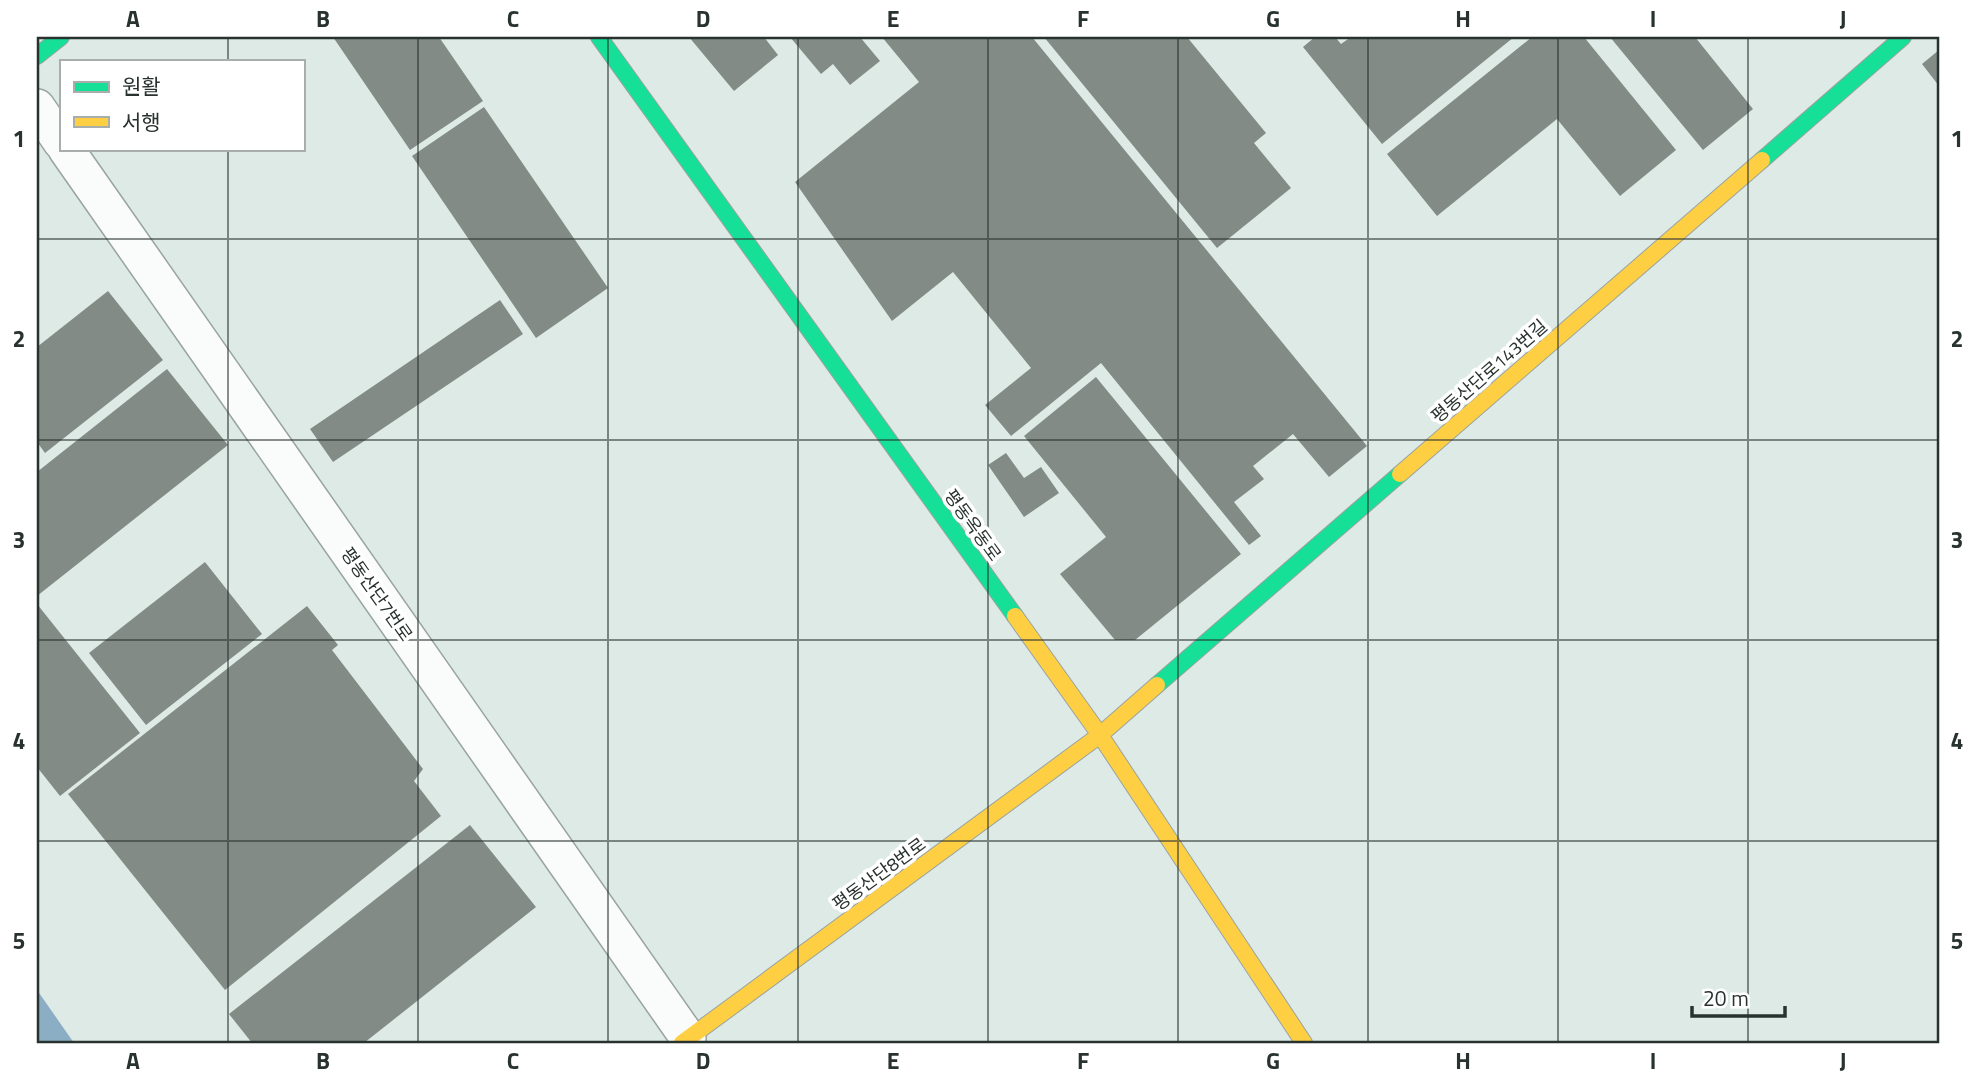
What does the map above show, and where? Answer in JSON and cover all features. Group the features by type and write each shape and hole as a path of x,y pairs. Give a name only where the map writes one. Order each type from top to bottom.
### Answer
{"street":[{"path":"37,56 61,37"},
{"name":"평동옥동로","path":"599,37 1100,735 1304,1043"},
{"name":"평동산단로143번길","path":"1100,735 1903,37"},
{"path":"37,107 60,141"},
{"name":"평동산단7번로","path":"67,150 685,1041"},
{"name":"평동산단8번로","path":"685,1041 1100,735"}],"water":[{"path":"37,990 74,1043 37,1043"}],"building":[{"path":"333,37 439,37 483,101 410,150"},
{"path":"689,37 764,37 778,55 734,91"},
{"path":"790,37 860,37 880,61 850,85 833,64 821,74"},
{"path":"882,37 1032,37 1367,446 1329,477 1293,434 1253,466 1264,479 1234,502 1261,536 1249,545 1101,363 1011,436 985,405 1031,368 953,272 892,321 795,182 919,82"},
{"path":"1044,37 1187,37 1266,133 1254,143 1291,188 1217,248"},
{"path":"1315,37 1335,37 1341,44 1351,37 1514,37 1382,144 1303,47"},
{"path":"1532,37 1584,37 1676,150 1620,196 1557,119 1437,216 1387,154"},
{"path":"1610,37 1695,37 1753,109 1703,150"},
{"path":"1939,50 1939,86 1922,64"},
{"path":"484,107 608,288 536,338 412,156"},
{"path":"108,291 163,360 45,453 37,442 37,347"},
{"path":"500,300 523,334 333,462 310,429"},
{"path":"167,369 228,445 37,596 37,472"},
{"path":"1096,377 1241,554 1135,640 1115,640 1060,574 1106,537 1024,436"},
{"path":"1006,453 1024,478 1041,467 1059,493 1024,517 988,465"},
{"path":"205,562 262,634 146,725 89,653"},
{"path":"37,604 140,733 60,796 37,767"},
{"path":"307,606 338,645 332,650 423,769 414,781 441,816 225,990 68,794"},
{"path":"470,825 536,907 364,1043 252,1043 229,1014"}],"traffic: fast":[{"path":"37,56 61,37"},
{"path":"599,37 1015,616"},
{"path":"1762,160 1903,37"},
{"path":"1157,685 1400,474"}],"traffic: slow":[{"path":"1400,474 1762,160"},
{"path":"1015,616 1100,735 1304,1043"},
{"path":"682,1043 1100,735 1157,685"}]}
